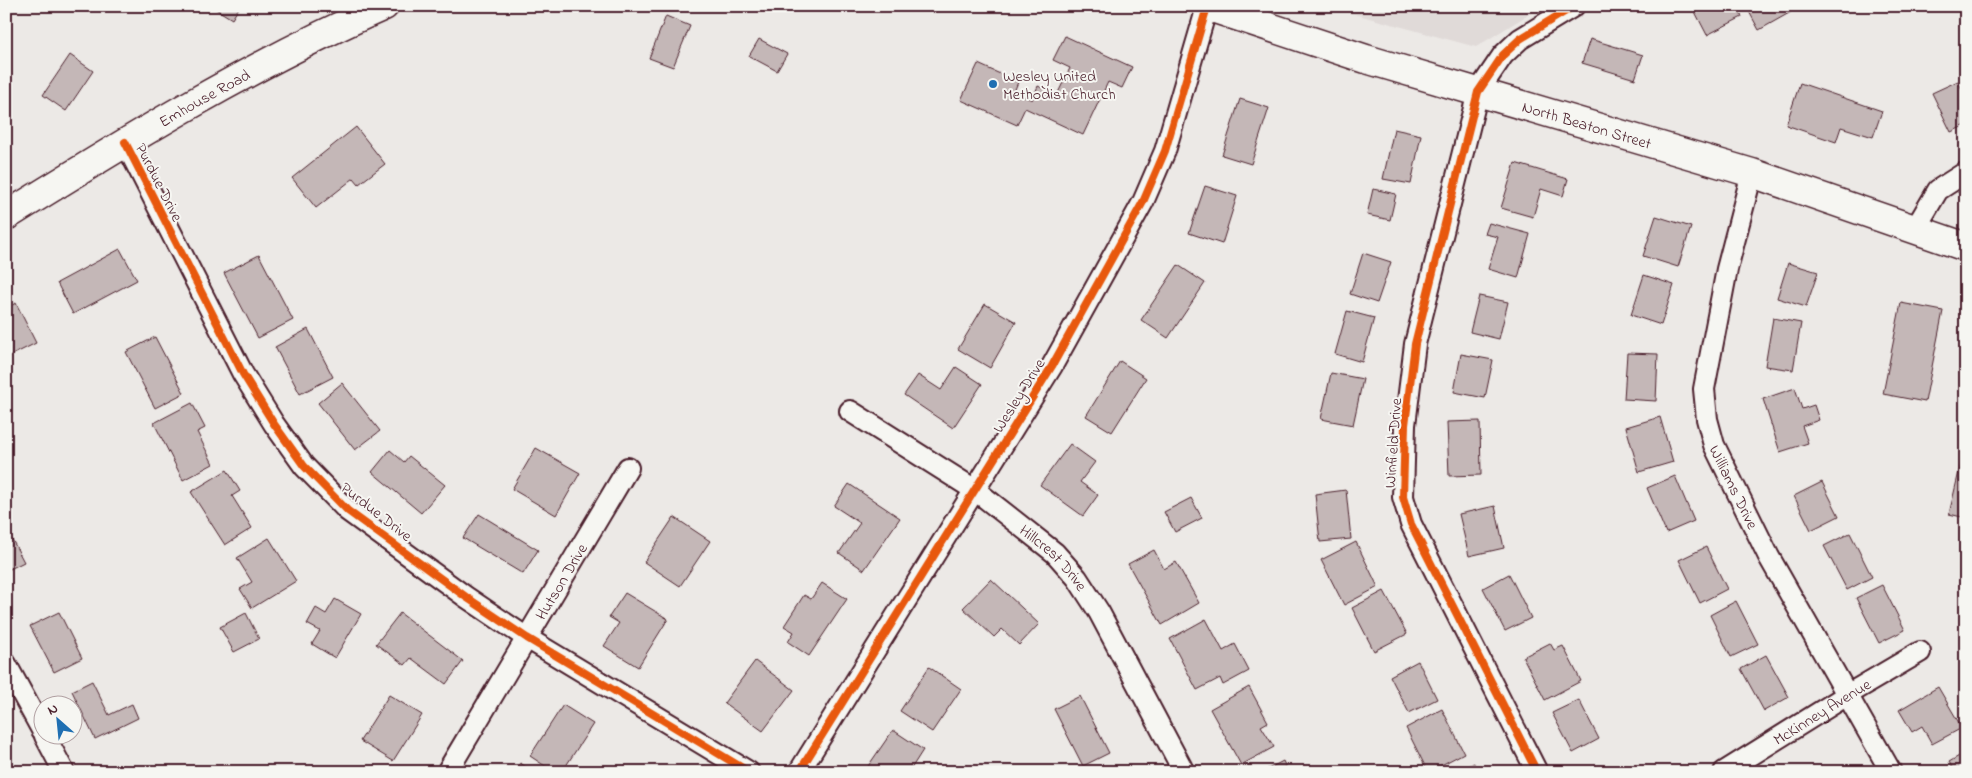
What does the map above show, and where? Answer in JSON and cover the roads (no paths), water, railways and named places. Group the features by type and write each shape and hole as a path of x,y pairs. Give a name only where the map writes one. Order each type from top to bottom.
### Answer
{"main road":[{"name":"Emhouse Road","path":"6,216 125,142 324,33 384,6"},
{"name":"North Beaton Street","path":"1207,6 1366,59 1752,173 1966,247"}],"street":[{"name":"Wesley Drive","path":"799,772 1052,366 1143,202 1165,151 1207,6"},
{"name":"Winfield Drive","path":"1537,772 1410,524 1403,497 1405,425 1416,344 1478,92 1503,54 1520,39 1574,6"},
{"name":"Purdue Drive","path":"125,142 243,374 274,424 304,466 348,510 466,597 527,638 749,772"},
{"path":"1915,229 1938,190 1966,172"},
{"name":"Williams Drive","path":"1752,173 1726,269 1704,389 1707,419 1714,445 1769,557 1891,772"},
{"name":"Hillcrest Drive","path":"850,411 975,490 1055,553 1077,578 1099,612 1184,772"},
{"name":"Hutson Drive","path":"447,772 628,468"},
{"name":"McKinney Avenue","path":"1724,772 1920,652"},
{"path":"6,664 32,712"},
{"path":"51,746 64,772"}],"place":[{"name":"Wesley United Methodist Church","path":"993,84"}]}
